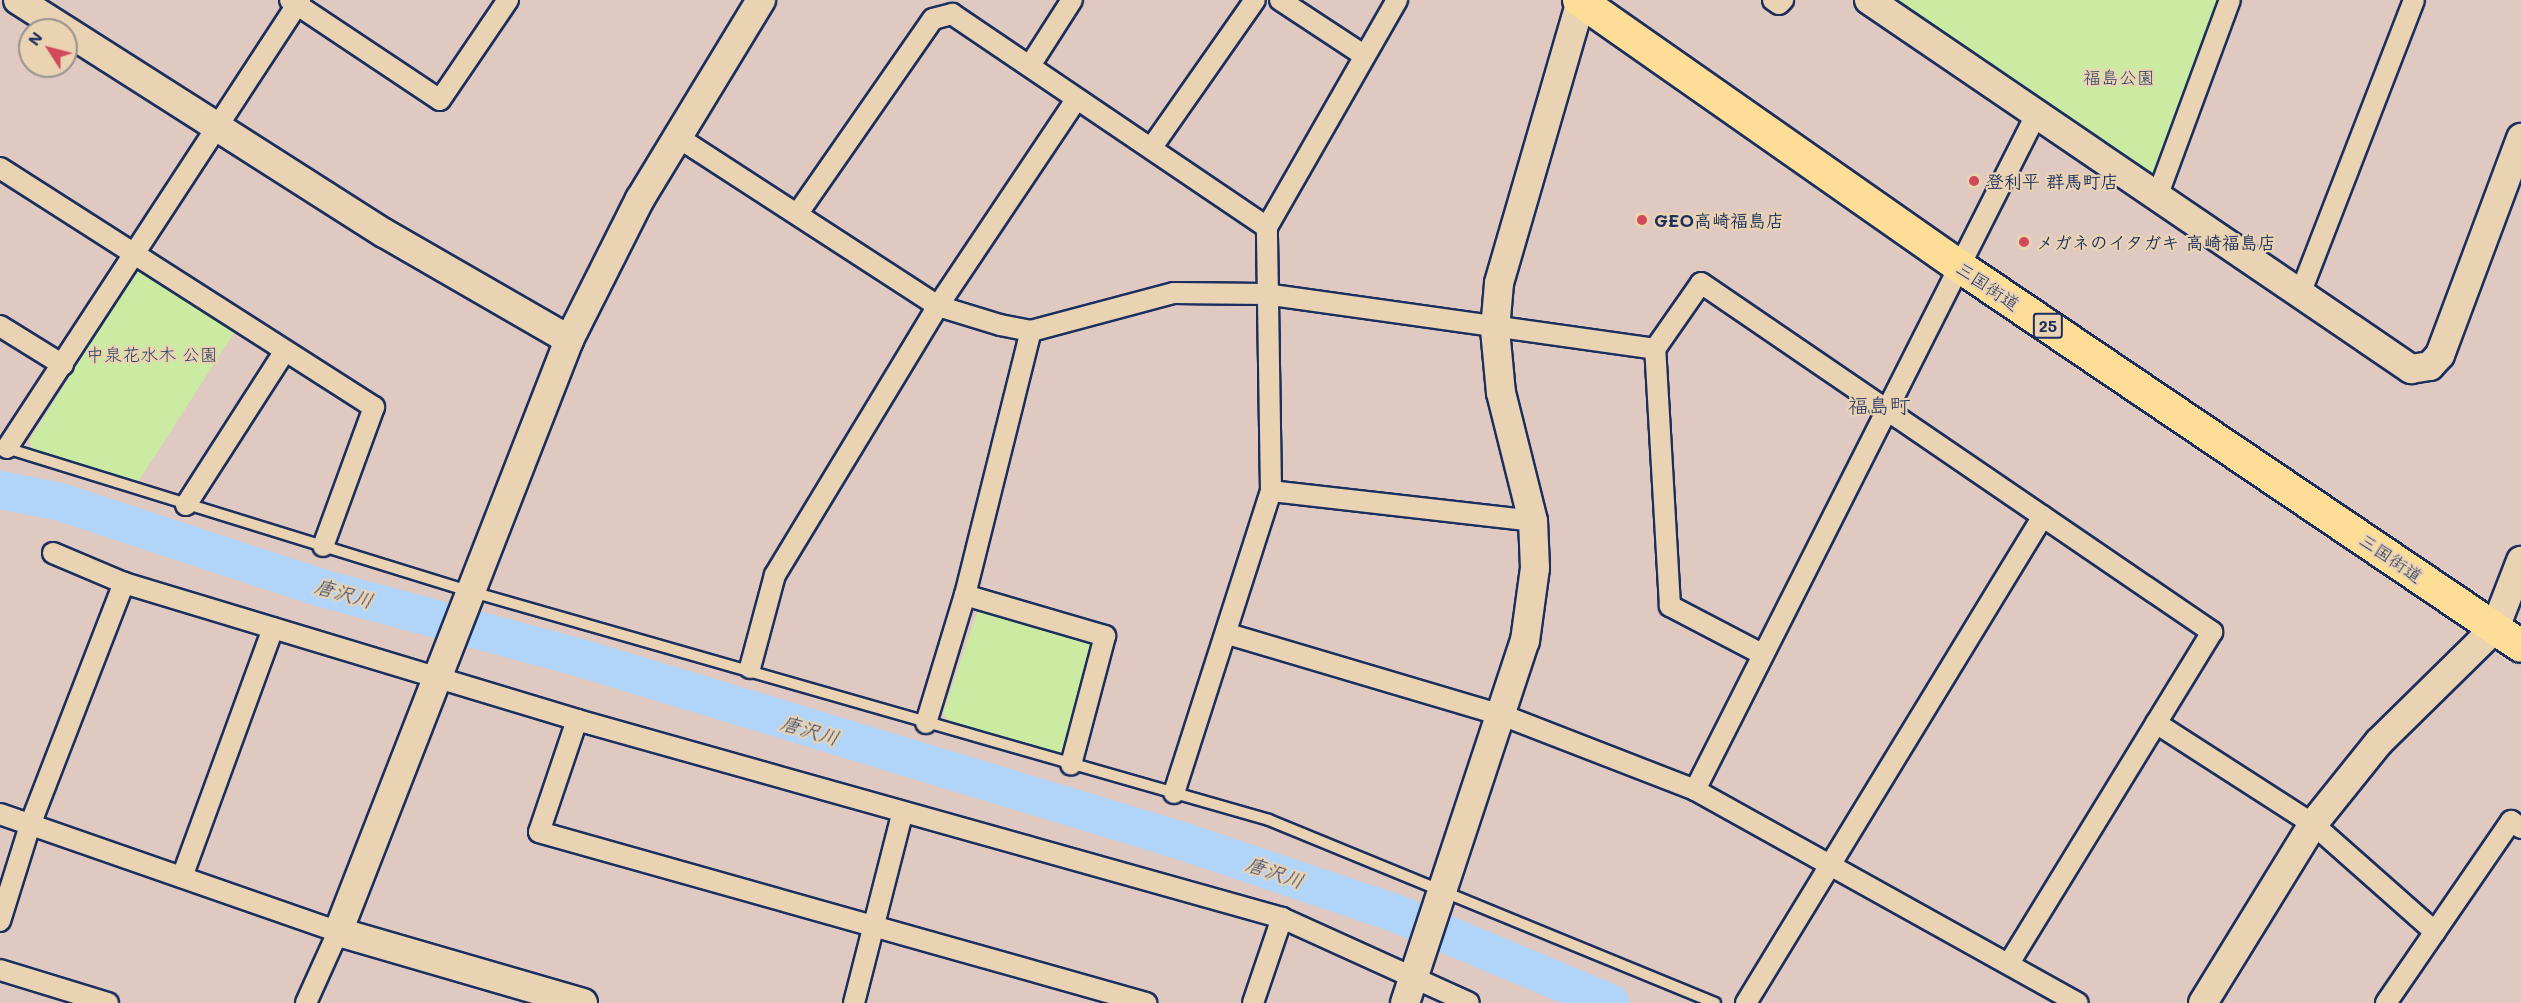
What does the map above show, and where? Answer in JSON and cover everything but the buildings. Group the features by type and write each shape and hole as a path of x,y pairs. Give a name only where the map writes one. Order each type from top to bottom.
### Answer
{"main road":[{"name":"三国街道","path":"1580,0 1959,266 2521,646"}],"street":[{"path":"18,0 215,123 384,233 569,340"},
{"path":"4,447 63,365 215,123 296,2 440,100 508,0"},
{"path":"306,1003 338,932 434,675 569,340 604,263 676,136 762,0"},
{"path":"1031,64 1072,0"},
{"path":"1152,147 1255,0"},
{"path":"1280,0 1362,54"},
{"path":"1174,793 1228,634 1271,491 1265,294 1268,227 1362,54 1397,0"},
{"path":"1411,984 1440,891 1525,641 1534,568 1533,521 1501,393 1495,330 1499,283 1580,0"},
{"path":"1773,0 1783,0"},
{"path":"1869,0 2411,369 2430,366 2440,355 2521,138"},
{"path":"2157,197 2230,0"},
{"path":"2300,294 2414,0"},
{"path":"798,213 933,19 952,14 1031,64 1076,100 1152,147 1268,227"},
{"path":"750,668 775,575 938,306 1076,100"},
{"path":"1695,790 1760,653 1887,410 2036,115"},
{"path":"676,136 798,213 938,306 1031,331 1174,293 1265,294 1495,330 1655,349"},
{"path":"0,168 135,252 374,407 323,546"},
{"path":"1760,653 1670,606 1655,349 1701,283 2212,632 2009,963"},
{"path":"0,326 63,365"},
{"path":"926,723 965,595 1031,331"},
{"path":"186,505 285,351"},
{"path":"1271,491 1533,521"},
{"path":"1746,1003 1827,864 2043,516"},
{"path":"53,553 124,583 577,720 902,814 1282,918 1411,984 1469,1003"},
{"path":"2203,1003 2313,824 2386,734 2495,628 2521,561"},
{"path":"0,921 30,825 124,583"},
{"path":"965,595 1105,636 1071,765"},
{"path":"182,877 273,628"},
{"path":"1228,634 1502,714 1695,790 2078,1003"},
{"path":"577,720 539,832 876,929 1146,1003"},
{"path":"2156,723 2313,824 2435,932"},
{"path":"0,814 338,932 584,1003"},
{"path":"854,1003 876,929 902,814"},
{"path":"2386,1003 2511,821 2521,828"},
{"path":"1253,1003 1282,918"},
{"path":"0,970 108,1003"}],"lane":[{"path":"4,447 469,591 750,668 926,723 1269,820 1715,1003"}],"green space":[{"name":"福島公園","path":"1881,0 2230,0 2157,197"},
{"name":"中泉花水木 公園","path":"146,270 237,328 138,482 33,451 29,441 135,273"},
{"path":"979,607 1089,637 1093,644 1068,748 1060,753 950,723 943,713"}],"waterway":[{"name":"唐沢川","path":"0,490 60,502 325,589 584,659 1182,841 1400,915 1610,1003"}],"place":[{"name":"登利平 群馬町店","path":"1974,181"},
{"name":"GEO高崎福島店","path":"1642,220"},
{"name":"メガネのイタガキ 高崎福島店","path":"2024,242"}],"district":[{"name":"福島町","path":"1879,405"}]}
